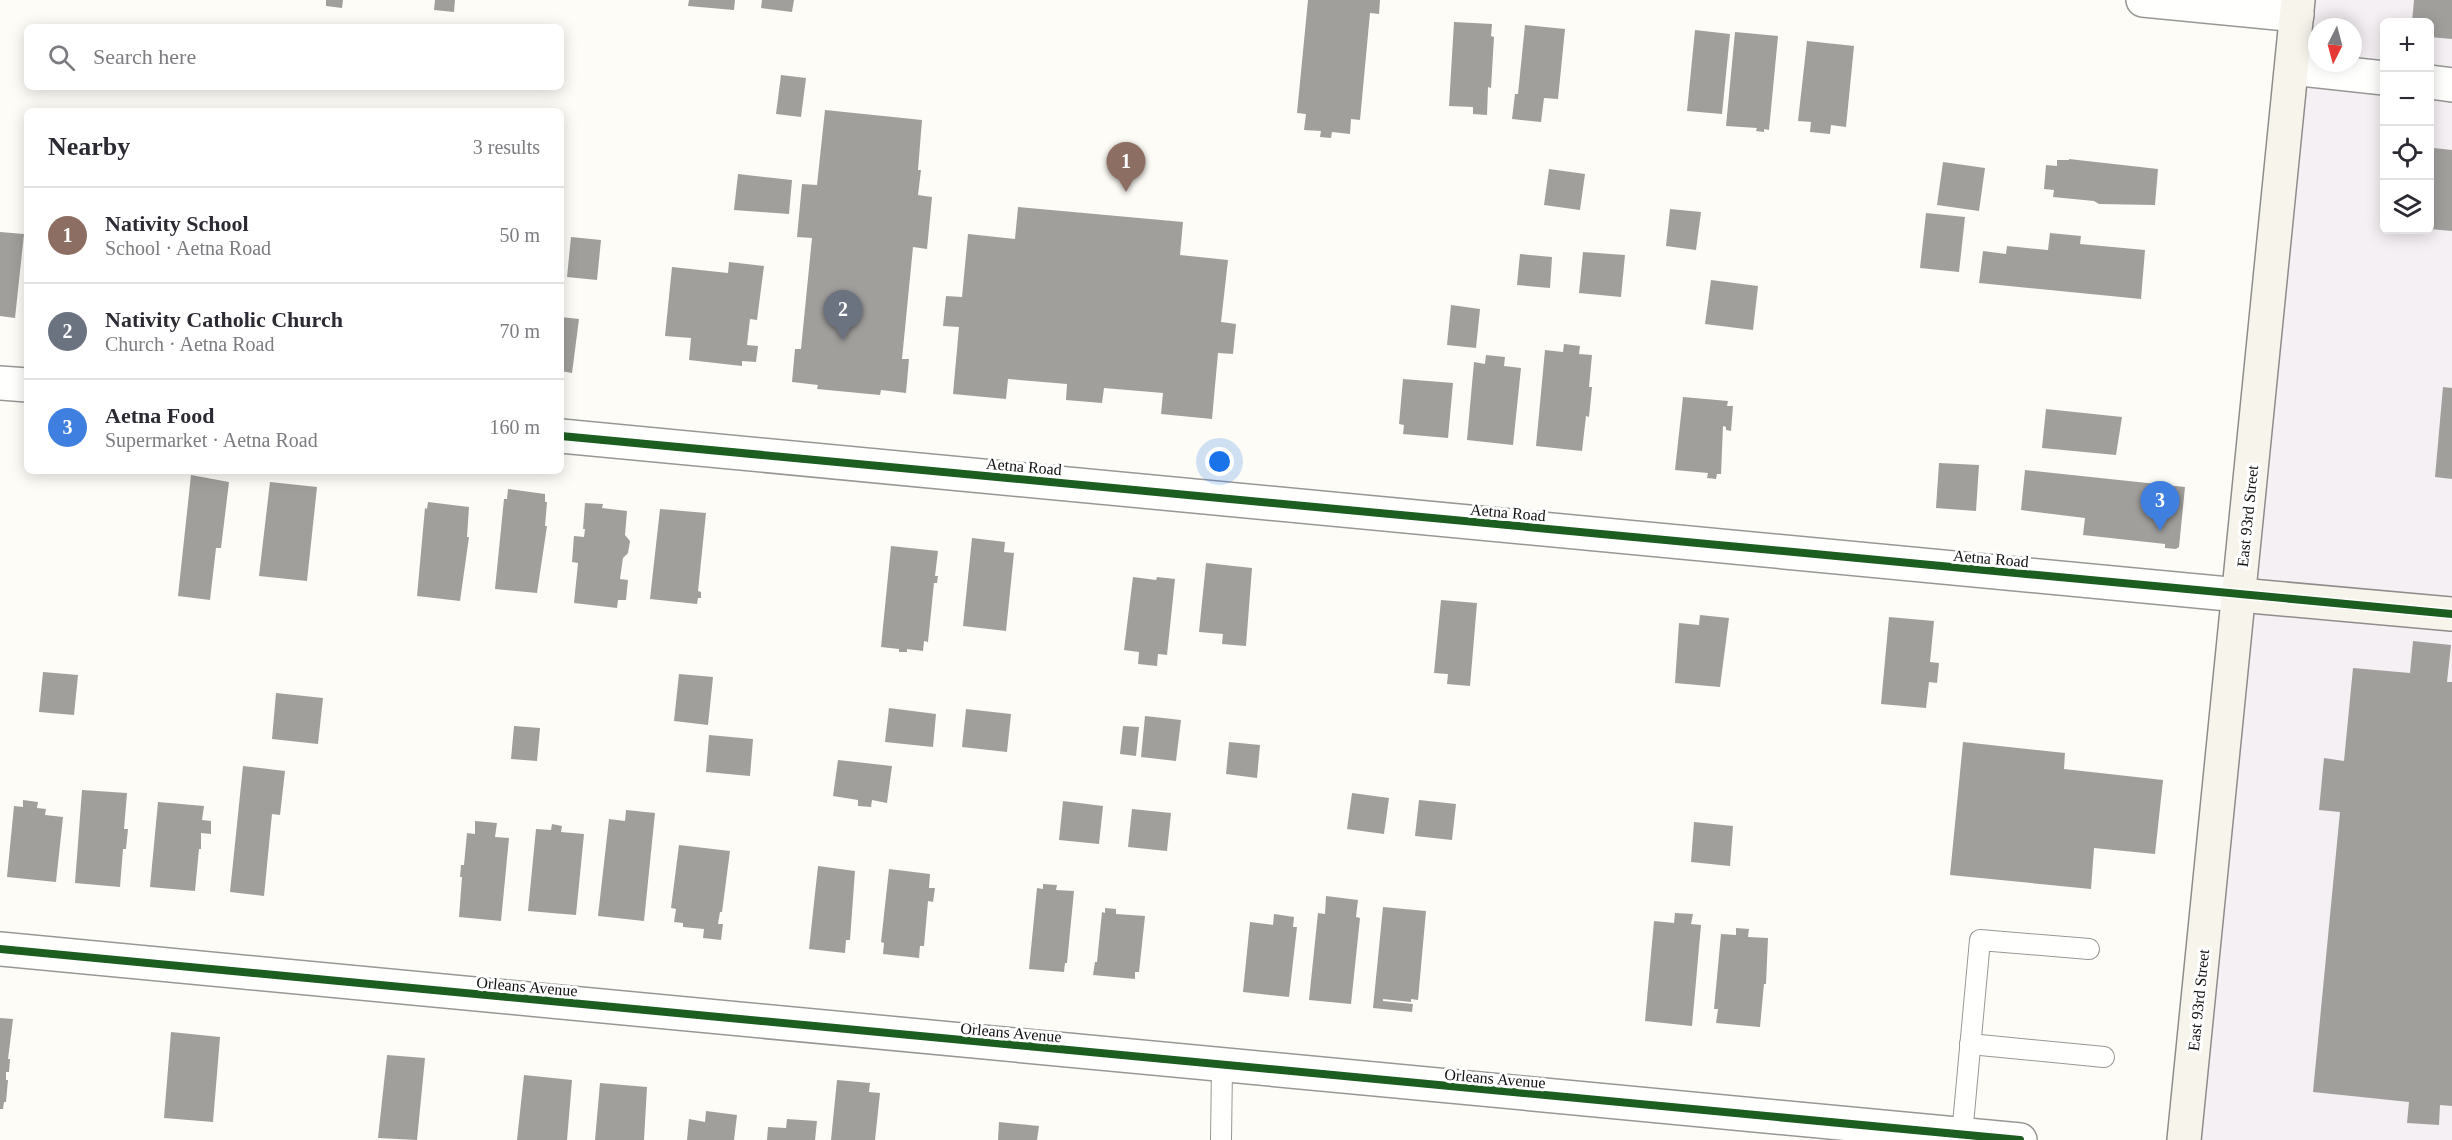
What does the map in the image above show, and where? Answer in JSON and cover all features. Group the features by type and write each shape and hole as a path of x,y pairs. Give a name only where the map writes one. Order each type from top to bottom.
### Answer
{"main road":[{"name":"East 93rd Street","path":"2184,1140 2297,7"},
{"name":"Aetna Road","path":"2239,595 2452,614"}],"street":[{"path":"2143,0 2297,7"},
{"path":"2292,68 2380,77"},
{"path":"2434,83 2452,85"},
{"path":"0,391 0,383 24,385"},
{"name":"Aetna Road","path":"564,436 2239,595"},
{"name":"Orleans Avenue","path":"0,949 2020,1140"}],"lane":[{"path":"1962,1135 1980,940 2089,949"},
{"path":"1970,1044 2104,1057"},
{"path":"1221,1140 1222,1066"}],"shaded area":[{"path":"2298,0 2452,0 2452,1140 2184,1140"}],"building":[{"path":"326,0 343,0 342,8 326,6"},
{"path":"435,0 455,0 454,12 434,10"},
{"path":"689,0 735,0 734,10 688,6"},
{"path":"762,0 794,0 792,12 761,8"},
{"path":"1308,0 1380,0 1379,14 1370,13 1360,120 1351,119 1350,134 1332,132 1331,138 1320,137 1321,131 1304,130 1306,114 1297,113"},
{"path":"2414,0 2452,0 2452,39 2434,37 2434,18 2412,18"},
{"path":"1454,22 1492,24 1491,36 1494,37 1487,115 1473,114 1473,107 1449,106"},
{"path":"1525,25 1565,29 1558,99 1544,98 1541,122 1512,119 1515,94 1518,94"},
{"path":"1695,30 1730,34 1722,114 1687,111"},
{"path":"1735,32 1778,36 1769,130 1764,129 1764,132 1756,131 1757,128 1726,126"},
{"path":"1807,41 1854,46 1846,127 1831,125 1830,134 1810,132 1811,122 1798,121"},
{"path":"781,75 806,78 801,117 776,114"},
{"path":"825,110 922,120 918,195 932,197 927,249 913,247 902,359 909,359 906,393 881,390 880,395 817,389 818,385 792,382 795,349 801,349 812,238 797,237 802,184 817,185"},
{"path":"2434,148 2452,150 2452,231 2434,229"},
{"path":"2069,159 2158,169 2155,205 2099,204 2094,201 2053,197 2054,190 2044,189 2046,165 2057,166 2057,160"},
{"path":"1943,162 1985,168 1979,211 1937,205"},
{"path":"1549,169 1585,174 1580,210 1544,205"},
{"path":"738,174 792,180 789,214 734,210"},
{"path":"1018,207 1183,222 1180,255 1228,260 1221,322 1236,324 1233,354 1218,353 1212,419 1161,414 1163,393 1104,388 1102,403 1066,400 1067,384 1008,379 1006,399 953,394 959,327 943,326 946,296 962,297 968,234 1015,239"},
{"path":"1670,209 1701,212 1696,250 1666,246"},
{"path":"1926,213 1965,217 1959,272 1920,268"},
{"path":"0,232 24,234 15,318 0,316"},
{"path":"2050,233 2081,236 2080,244 2145,250 2141,299 1979,283 1983,251 2006,254 2007,246 2048,250"},
{"path":"571,237 601,240 597,280 567,277"},
{"path":"1583,252 1625,255 1621,297 1579,293"},
{"path":"1520,254 1552,257 1550,288 1517,285"},
{"path":"729,262 764,266 757,320 750,319 747,345 758,346 756,362 742,361 742,366 689,360 691,338 665,336 672,267 728,273"},
{"path":"1711,280 1758,286 1753,330 1705,324"},
{"path":"1451,305 1480,309 1476,348 1447,345"},
{"path":"564,317 579,319 572,373 564,372"},
{"path":"1564,344 1580,346 1579,354 1592,355 1589,417 1586,416 1582,451 1536,446 1545,350 1563,352"},
{"path":"1486,355 1505,357 1504,366 1521,368 1513,445 1467,440 1474,362 1485,364"},
{"path":"1403,379 1453,383 1448,438 1403,434 1404,425 1399,424"},
{"path":"2443,387 2452,388 2452,479 2435,477"},
{"path":"1683,397 1728,401 1727,406 1733,406 1731,431 1726,430 1723,426 1721,474 1717,474 1716,479 1707,478 1708,473 1675,470"},
{"path":"2046,409 2122,417 2116,455 2042,448"},
{"path":"1939,463 1979,465 1976,511 1936,508"},
{"path":"2025,470 2185,487 2179,547 2165,548 2165,544 2083,535 2085,518 2021,510"},
{"path":"191,475 229,482 221,548 216,548 210,600 178,596"},
{"path":"270,482 317,487 307,581 259,576"},
{"path":"508,489 545,494 545,502 547,502 545,526 547,526 537,593 495,589 504,499 507,499"},
{"path":"428,502 469,507 467,537 469,537 460,601 417,596 425,508 427,509"},
{"path":"585,503 603,504 602,508 627,511 625,535 630,541 628,553 623,558 620,579 628,580 626,600 618,600 617,608 574,603 578,563 572,562 574,536 584,537"},
{"path":"660,509 706,513 698,591 701,592 701,598 698,598 697,604 650,599"},
{"path":"972,538 1005,542 1004,552 1014,553 1006,631 963,626"},
{"path":"891,546 938,551 935,576 938,576 937,583 934,583 928,642 924,641 923,651 907,649 907,652 899,652 899,649 881,647"},
{"path":"1206,563 1252,568 1246,646 1222,644 1223,634 1199,632"},
{"path":"1133,577 1156,580 1157,577 1175,579 1167,655 1158,654 1157,666 1138,664 1139,652 1124,650"},
{"path":"1441,600 1477,603 1470,686 1447,684 1448,674 1434,673"},
{"path":"1700,615 1729,618 1720,687 1675,683 1679,623 1699,625"},
{"path":"1889,617 1934,621 1930,662 1939,663 1937,683 1929,682 1926,708 1881,704"},
{"path":"2413,641 2451,645 2447,682 2452,682 2452,1106 2440,1105 2439,1125 2407,1123 2409,1102 2313,1092 2340,812 2319,810 2324,758 2344,761 2353,668 2410,673"},
{"path":"43,672 78,675 74,715 39,712"},
{"path":"679,674 713,677 708,725 674,721"},
{"path":"276,693 323,698 318,744 272,739"},
{"path":"889,708 936,714 933,747 885,742"},
{"path":"966,709 1011,714 1007,752 962,747"},
{"path":"1145,716 1181,720 1176,761 1141,757"},
{"path":"514,726 540,728 537,761 511,759"},
{"path":"1123,726 1139,727 1136,756 1120,754"},
{"path":"709,735 753,739 750,776 706,772"},
{"path":"1229,742 1260,745 1257,778 1226,774"},
{"path":"1963,742 2065,753 2064,769 2163,780 2155,854 2094,848 2091,889 1950,875"},
{"path":"838,760 892,766 887,803 872,800 871,807 858,806 858,800 833,796"},
{"path":"243,766 285,771 280,815 272,814 264,896 230,892"},
{"path":"82,790 127,793 124,829 128,829 126,849 123,849 120,887 75,883"},
{"path":"1352,793 1389,798 1384,834 1347,829"},
{"path":"23,800 38,802 37,808 46,809 45,815 63,817 56,882 7,877 14,806 23,807"},
{"path":"1419,800 1456,804 1452,840 1415,836"},
{"path":"1063,801 1103,806 1099,844 1059,840"},
{"path":"158,802 204,806 202,820 211,821 211,834 201,833 195,891 150,887"},
{"path":"1132,809 1171,813 1167,851 1128,847"},
{"path":"626,810 655,813 644,921 598,916 609,819 625,821"},
{"path":"475,821 497,823 495,837 509,838 501,921 459,917 461,865 464,865 467,833 475,834"},
{"path":"1694,822 1733,826 1730,866 1691,862"},
{"path":"552,824 562,826 561,832 584,834 576,915 528,911 536,829 551,830"},
{"path":"679,845 730,851 722,912 720,912 718,924 723,924 721,940 703,938 704,929 683,927 683,923 674,922 676,909 671,908"},
{"path":"818,866 855,871 850,940 846,940 845,953 809,949"},
{"path":"889,869 930,874 929,888 935,888 933,902 928,901 924,946 920,946 919,958 883,954 884,943 881,942"},
{"path":"1043,884 1057,885 1056,890 1074,891 1067,963 1065,963 1064,972 1029,969 1037,888 1043,889"},
{"path":"1326,896 1358,900 1356,917 1360,918 1351,1004 1309,1000 1318,913 1325,914"},
{"path":"1383,907 1426,911 1418,1000 1411,999 1411,1002 1383,999 1383,1001 1413,1004 1412,1012 1373,1008"},
{"path":"1105,908 1116,909 1116,914 1145,916 1139,972 1135,972 1135,979 1093,975 1095,962 1097,962 1102,912 1105,913"},
{"path":"1675,913 1693,914 1691,924 1701,925 1692,1026 1645,1021 1654,921 1674,923"},
{"path":"1274,914 1294,917 1293,927 1297,927 1289,997 1243,992 1250,922 1273,925"},
{"path":"1736,928 1749,929 1748,937 1768,938 1766,984 1764,984 1760,1027 1716,1023 1718,1009 1714,1009 1721,934 1736,935"},
{"path":"0,1018 13,1019 8,1059 10,1059 9,1072 6,1072 6,1080 8,1080 6,1102 4,1102 3,1109 0,1109"},
{"path":"171,1032 220,1037 213,1122 164,1118"},
{"path":"387,1055 425,1058 417,1140 378,1138"},
{"path":"524,1075 572,1080 567,1140 517,1140"},
{"path":"837,1080 870,1083 869,1092 880,1093 875,1140 831,1140"},
{"path":"600,1083 647,1087 644,1140 595,1140"},
{"path":"706,1111 737,1115 734,1140 687,1140 689,1119 705,1122"},
{"path":"787,1119 817,1121 815,1140 767,1140 768,1127 786,1128"},
{"path":"999,1122 1039,1126 1037,1140 998,1140"}],"cycle path":[{"path":"564,436 2452,614"},
{"path":"0,949 2020,1140"}],"place":[{"name":"Nativity School","path":"1126,192"},
{"name":"Nativity Catholic Church","path":"843,340"},
{"name":"Aetna Food","path":"2160,531"}]}
